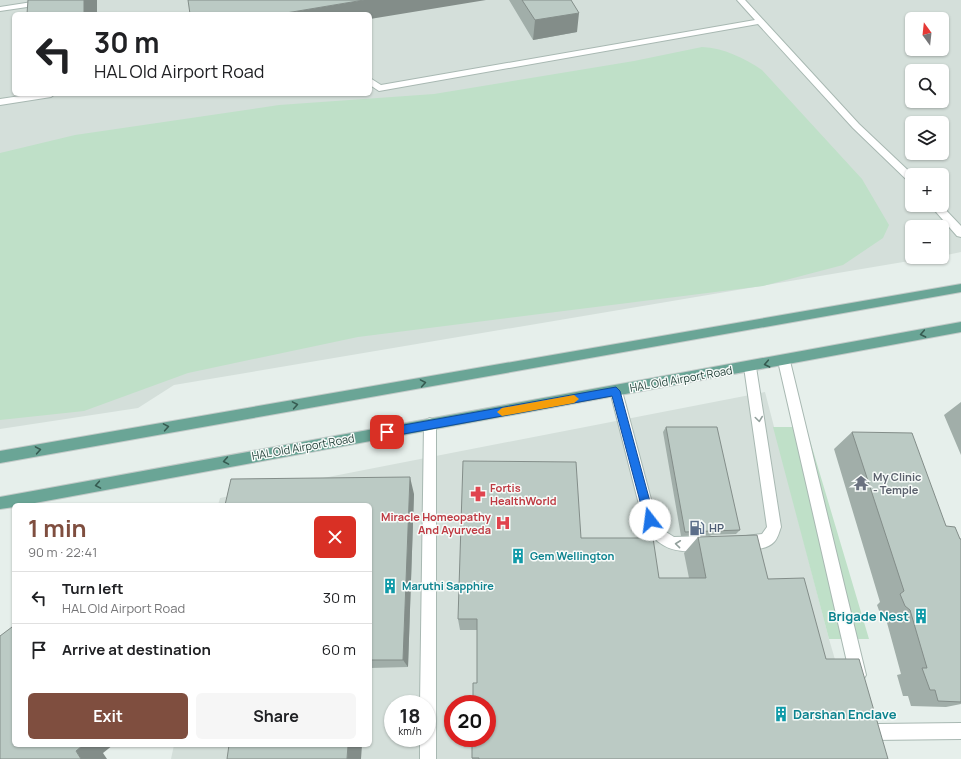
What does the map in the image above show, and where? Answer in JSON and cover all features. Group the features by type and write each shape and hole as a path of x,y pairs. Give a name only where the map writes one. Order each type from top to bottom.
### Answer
{"main road":[{"path":"0,457 961,288"},
{"name":"HAL Old Airport Road","path":"0,503 750,367 961,327"}],"lane":[{"path":"0,10 61,0"},
{"path":"741,0 856,126 905,173"},
{"path":"372,83 379,88 760,21"},
{"path":"0,102 38,96"},
{"path":"941,212 961,234"},
{"path":"784,360 860,685"},
{"path":"616,391 650,520 656,531 663,539 674,545 766,541 770,537 774,527 750,367"},
{"path":"428,759 430,424"},
{"path":"868,716 871,732 961,731"}],"shaded area":[{"path":"0,0 961,0 961,252 949,255 949,220 905,220 905,262 174,385 138,408 0,429"},
{"path":"765,392 829,639 864,759 171,759 174,747 372,747 372,503 219,503 220,498"}],"green space":[{"path":"702,47 718,49 734,54 762,70 862,179 889,225 883,238 843,265 763,286 358,337 188,373 84,411 0,420 0,153 75,135 279,105 434,94 634,61"},
{"path":"773,427 806,427 869,639 829,639"}],"building":[{"path":"28,0 84,0 84,12 27,12"},
{"path":"188,0 364,0 292,12 190,12"},
{"path":"522,0 571,0 579,13 535,20"},
{"path":"666,427 717,427 740,530 685,532"},
{"path":"852,432 912,433 946,526 955,527 961,539 961,702 938,701 935,690 930,690 922,668 927,668 910,610 905,606 900,594 904,591"},
{"path":"463,461 576,462 581,538 653,538 659,578 706,578 698,537 757,535 768,579 804,578 826,659 859,659 888,759 472,758 472,747 496,747 496,695 473,695 473,683 477,683 477,619 458,619"},
{"path":"410,477 403,660 372,660 372,503 225,503 231,479"},
{"path":"12,627 12,747 81,747 76,751 81,759 0,759 0,636"},
{"path":"229,747 348,747 347,759 227,759"}],"slow traffic":[{"path":"502,412 574,399"}],"place":[{"name":"My Clinic - Temple","path":"861,483"},
{"name":"Fortis HealthWorld","path":"478,494"},
{"name":"Miracle Homeopathy And Ayurveda","path":"503,523"},
{"name":"HP","path":"697,528"},
{"name":"Gem Wellington","path":"518,556"},
{"name":"Maruthi Sapphire","path":"390,586"},
{"name":"Brigade Nest","path":"921,616"},
{"name":"Darshan Enclave","path":"781,714"}],"route":[{"path":"387,432 616,391 650,520"}]}
